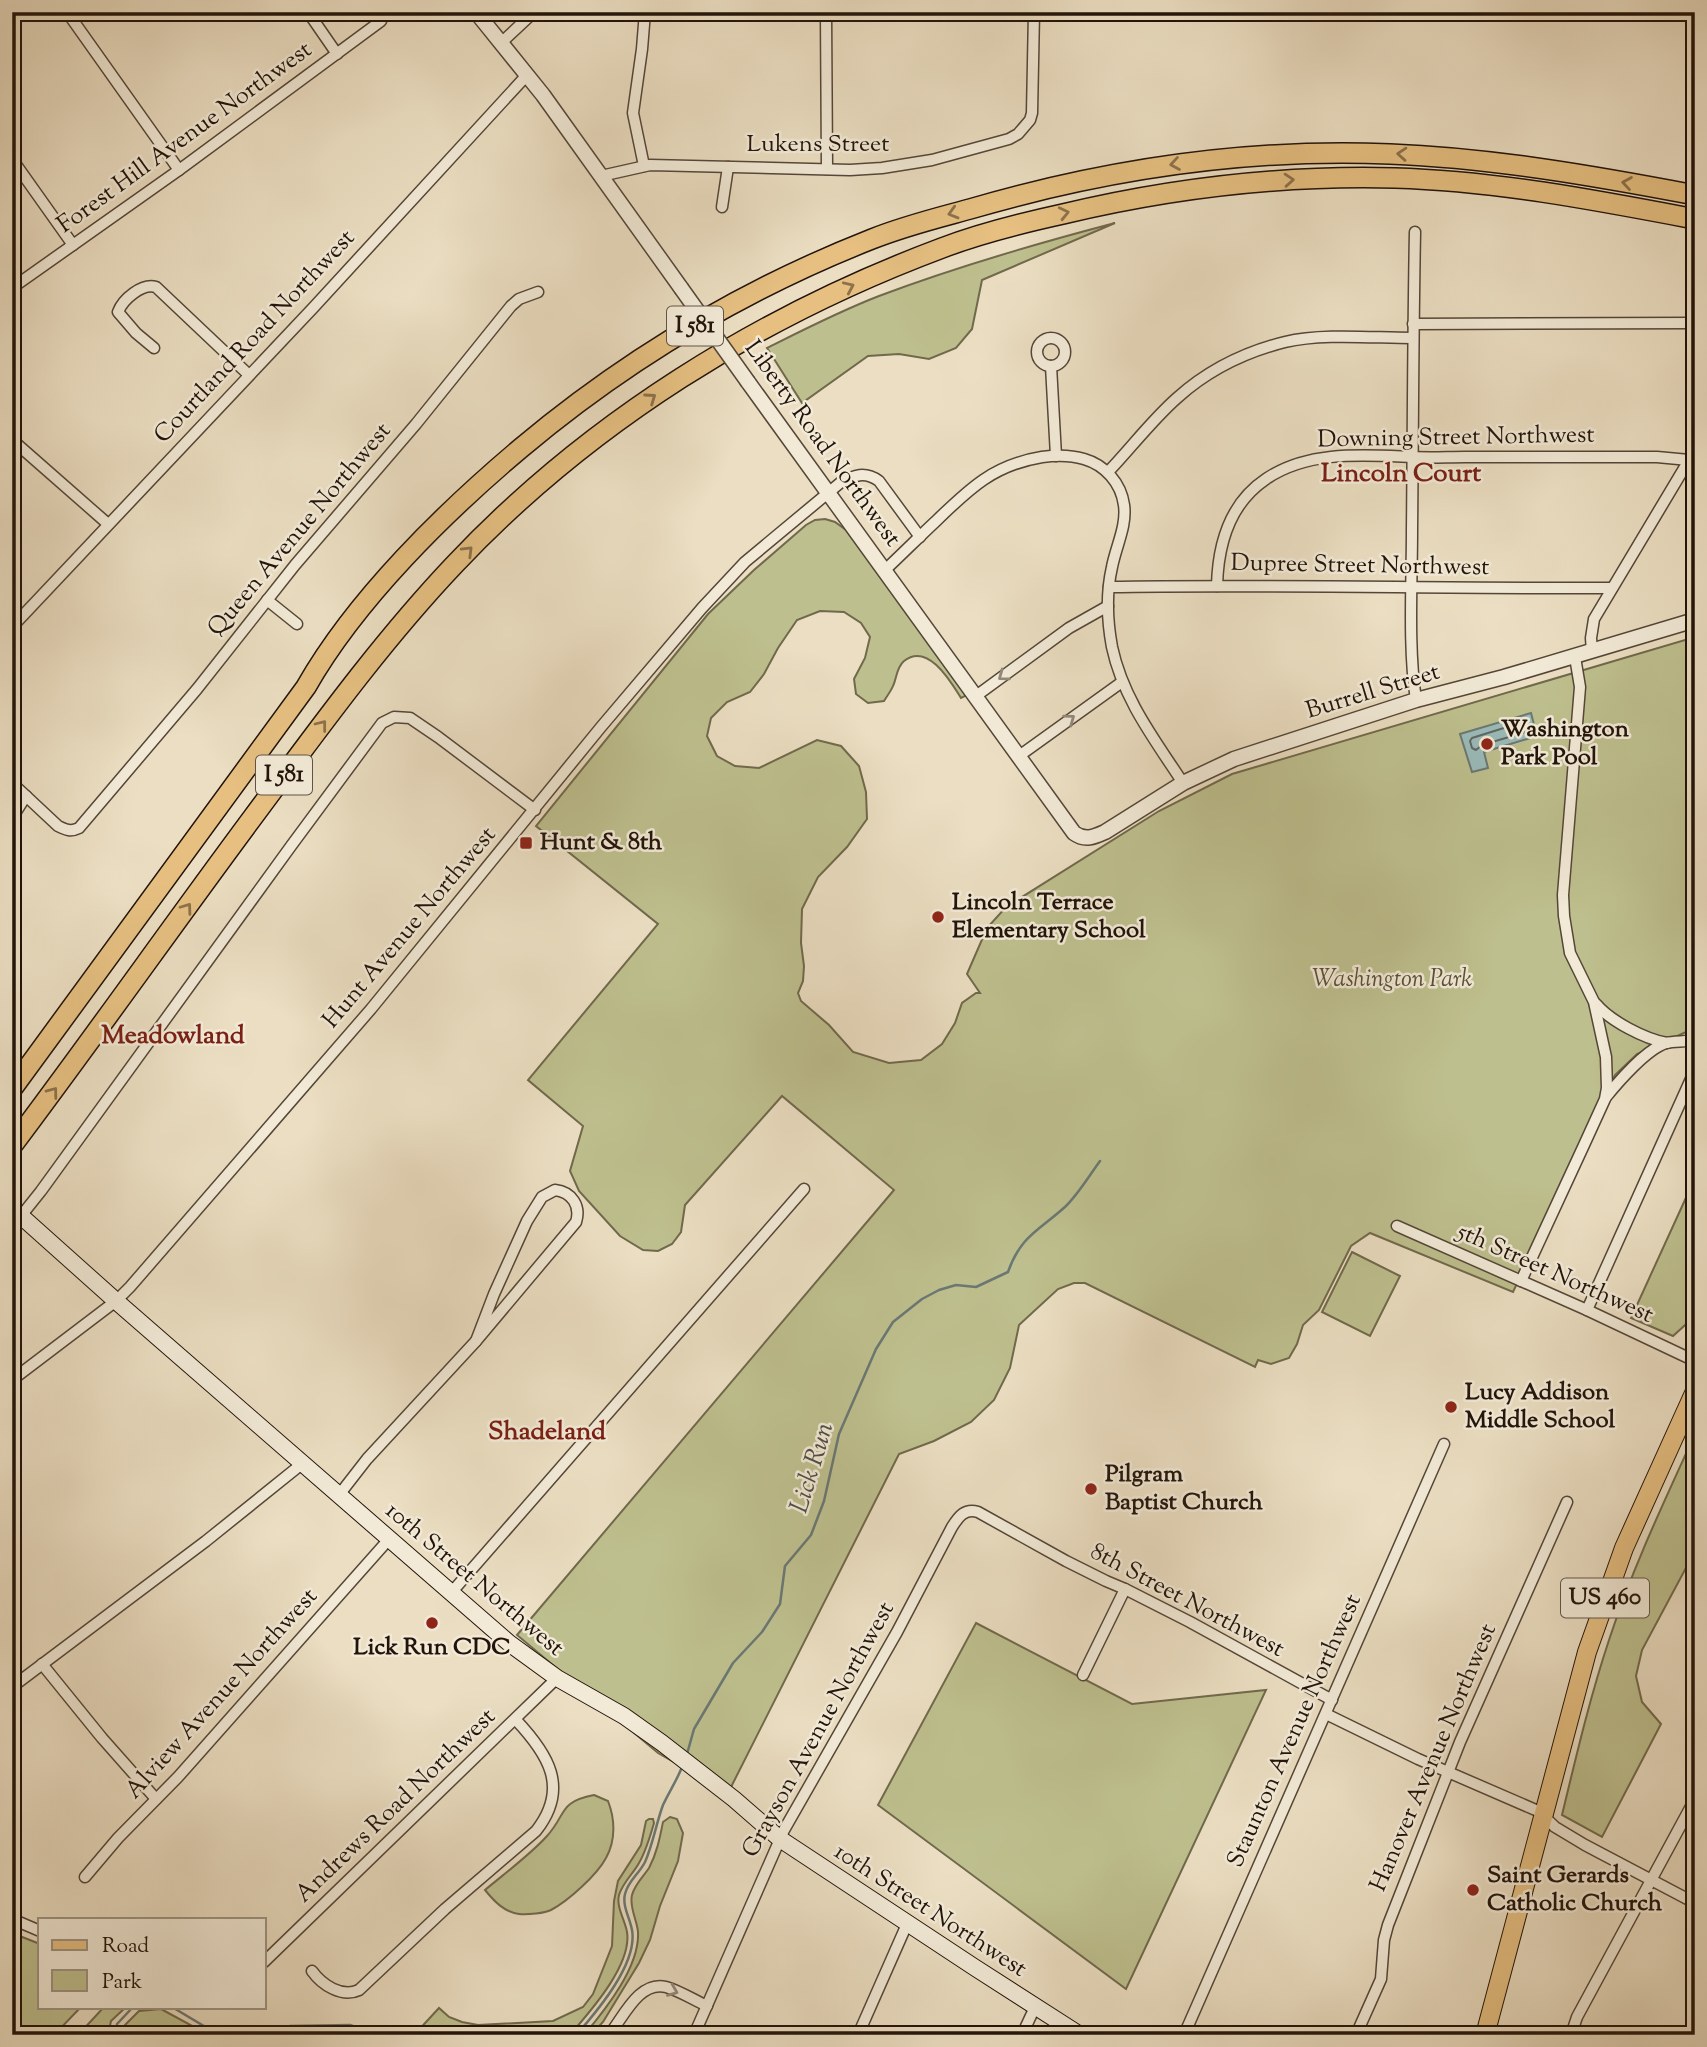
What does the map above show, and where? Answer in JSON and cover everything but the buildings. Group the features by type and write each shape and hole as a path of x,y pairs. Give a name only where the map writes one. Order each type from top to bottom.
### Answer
{"highway":[{"name":"I 581","path":"12,1089 298,698 321,659 408,555 483,482 567,411 648,354 748,295 876,237 938,218 1092,178 1208,160 1299,154 1414,155 1503,164 1695,195"},
{"name":"I 581","path":"12,1146 293,763 432,589 503,517 596,438 678,380 752,335 828,297 944,247 1066,213 1189,189 1299,179 1425,179 1552,192 1695,219"}],"main road":[{"name":"10th Street Northwest","path":"16,1212 509,1643 557,1678 624,1716 662,1743 780,1839 1080,2035"},
{"name":"US 460","path":"1485,2035 1570,1711 1601,1609 1624,1548 1695,1391"}],"street":[{"path":"67,12 180,170"},
{"path":"308,12 337,54"},
{"name":"Liberty Road Northwest","path":"476,12 527,75 601,176 1079,837"},
{"path":"500,43 534,12"},
{"path":"644,166 633,113 645,12"},
{"path":"826,12 827,169"},
{"name":"Lukens Street","path":"601,176 644,166 882,168 932,160 1009,139 1018,134 1032,113 1034,12"},
{"name":"Forest Hill Avenue Northwest","path":"12,288 180,170 381,21"},
{"name":"Courtland Road Northwest","path":"12,627 527,75"},
{"path":"12,159 74,245"},
{"path":"722,207 728,167"},
{"path":"1415,232 1412,338 1412,587 1413,680 1416,700"},
{"path":"154,348 136,333 118,312 128,298 151,285 249,375"},
{"name":"Queen Avenue Northwest","path":"26,796 52,822 66,830 74,831 79,828 512,306 519,299 538,292"},
{"path":"1413,324 1695,323"},
{"path":"1108,472 1178,397 1213,371 1234,360 1286,342 1311,338 1412,338"},
{"path":"1051,366 1056,456"},
{"path":"18,445 108,524"},
{"path":"1592,652 1591,629 1594,619 1692,455"},
{"name":"Downing Street Northwest","path":"1217,586 1220,549 1232,516 1252,491 1266,479 1299,464 1337,457 1692,455"},
{"path":"885,570 969,489 993,472 1028,459 1056,456 1079,457 1108,472 1123,498 1125,516 1108,587 1112,646 1122,682 1141,719 1183,783"},
{"name":"Hunt Avenue Northwest","path":"12,1380 116,1301 139,1276 371,1009 601,727 702,608 745,562 849,477 858,475 873,477 882,485 920,537"},
{"name":"Dupree Street Northwest","path":"1108,587 1612,588"},
{"path":"267,600 297,624"},
{"path":"976,696 1069,628 1108,606"},
{"name":"Burrell Street","path":"1079,837 1090,838 1105,832 1183,783 1234,759 1416,700 1575,657 1695,620"},
{"path":"1521,1281 1605,1099 1608,1079 1594,1002 1570,953 1564,916 1563,895 1580,687 1575,657"},
{"path":"1019,756 1122,682"},
{"path":"16,1212 41,1191 184,992 387,719 401,716 410,718 535,810"},
{"path":"12,783 26,796 12,818"},
{"path":"1594,1002 1609,1016 1647,1038 1667,1043 1695,1040"},
{"path":"1605,1099 1640,1061 1667,1043"},
{"path":"1587,1310 1695,1070"},
{"path":"451,1592 804,1189"},
{"path":"339,1494 476,1341 576,1222 578,1208 569,1194 555,1190 538,1202 509,1260 476,1341"},
{"name":"5th Street Northwest","path":"1397,1226 1695,1361"},
{"name":"Staunton Avenue Northwest","path":"1184,2035 1444,1444"},
{"path":"12,1687 206,1541 303,1463"},
{"name":"Hanover Avenue Northwest","path":"1356,2035 1381,1979 1388,1925 1448,1772 1567,1502"},
{"name":"Grayson Avenue Northwest","path":"694,2035 780,1839 960,1515 966,1511 975,1511 1024,1537"},
{"name":"8th Street Northwest","path":"1024,1537 1099,1578 1125,1588 1332,1700"},
{"name":"Alview Avenue Northwest","path":"85,1877 390,1538"},
{"path":"1083,1675 1125,1588"},
{"path":"42,1664 156,1800"},
{"name":"Andrews Road Northwest","path":"266,1960 557,1678"},
{"path":"1326,1714 1538,1811 1555,1827 1695,1903"},
{"path":"312,1971 320,1983 326,1986 349,1993 359,1990 540,1825 550,1809 553,1794 551,1769 537,1744 516,1720"},
{"path":"1571,2035 1577,2017 1695,1799"},
{"path":"12,1919 38,1930"},
{"path":"858,2035 907,1924"},
{"path":"609,2035 630,2006 650,1988 663,1986 707,2006"},
{"path":"1022,2035 1035,2007"}],"green space":[{"path":"1115,223 982,280 972,329 956,348 929,359 899,354 868,356 802,403 767,348 850,308 908,285 996,256"},
{"name":"Washington Park","path":"825,519 846,530 967,695 961,698 945,674 930,660 913,656 901,664 884,701 868,703 856,694 854,679 865,658 870,637 861,623 844,612 820,611 797,620 750,692 727,702 711,718 707,736 717,756 735,766 759,768 817,740 841,746 859,766 866,792 867,819 847,847 818,877 802,909 801,943 804,966 803,981 798,993 801,1001 829,1025 853,1052 889,1063 921,1060 942,1044 955,1023 962,1003 980,993 967,974 987,928 1006,907 1159,811 1232,774 1695,637 1695,1028 1637,1054 1615,1075 1513,1292 1370,1233 1351,1246 1319,1310 1303,1325 1289,1358 1271,1364 1258,1360 1255,1367 1085,1283 1074,1283 1058,1289 1019,1325 1010,1368 994,1400 971,1422 934,1441 899,1454 728,1793 658,1753 517,1635 894,1190 782,1096 685,1205 681,1232 672,1244 658,1251 643,1250 620,1236 579,1191 570,1171 583,1126 528,1080 658,924 536,826 708,614 806,525"},
{"path":"1695,1178 1695,1316 1673,1336 1631,1318"},
{"path":"1352,1252 1400,1276 1370,1336 1322,1312"},
{"path":"1695,1434 1695,1551 1642,1650 1636,1676 1642,1702 1661,1724 1602,1837 1562,1815 1589,1705 1618,1614 1649,1536"},
{"path":"976,1623 1132,1704 1266,1690 1126,1989 878,1805"},
{"path":"594,1795 608,1801 613,1829 612,1844 606,1858 589,1880 566,1900 545,1912 519,1914 496,1902 485,1890 541,1843 569,1805"},
{"path":"670,1817 677,1819 683,1833 678,1861 650,1940 603,2022 591,2035 584,2035 611,2000 634,1959 638,1932 632,1895 652,1862 663,1822"},
{"path":"653,1819 654,1823 646,1849 623,1886 618,1900 627,1932 624,1957 610,1984 575,2029 532,2029 502,2035 414,2035 439,2008 449,2017 478,2025 553,2021 583,2007 593,1994 612,1946 614,1901 618,1881 641,1845 646,1821"},
{"path":"12,1933 38,1943 38,2008 80,2008 54,2035 12,2035"},
{"path":"103,2008 125,2008 111,2021 108,2035 78,2035"},
{"path":"161,2009 204,2035 124,2035 125,2025 139,2011"}],"water":[{"name":"Washington Park Pool","path":"1531,713 1537,736 1484,752 1488,768 1472,772 1460,734"}],"waterway":[{"name":"Lick Run","path":"687,1754 694,1729 733,1663 762,1632 780,1604 785,1566 811,1535 824,1501 839,1434 876,1349 893,1322 922,1299 939,1290 956,1285 976,1287 1008,1272 1025,1241 1071,1201 1100,1161"},
{"name":"Lick Run","path":"561,2035 578,2033 623,1971 632,1943 625,1894 645,1862 663,1805 682,1767"},
{"name":"Lick Run","path":"116,2035 117,2024 132,2008"},
{"name":"Lick Run","path":"174,2008 219,2035"},
{"name":"Lick Run","path":"252,2035 290,2026 350,2025 378,2035"},
{"name":"Lick Run","path":"520,2035 551,2035"}],"place":[{"name":"Washington Park Pool","path":"1487,744"},
{"name":"Hunt & 8th","path":"526,843"},
{"name":"Lincoln Terrace Elementary School","path":"938,917"},
{"name":"Lucy Addison Middle School","path":"1451,1407"},
{"name":"Pilgram Baptist Church","path":"1091,1489"},
{"name":"Lick Run CDC","path":"432,1623"},
{"name":"Saint Gerards Catholic Church","path":"1473,1890"}],"district":[{"name":"Lincoln Court","path":"1401,474"},
{"name":"Meadowland","path":"173,1036"},
{"name":"Shadeland","path":"547,1432"}]}
